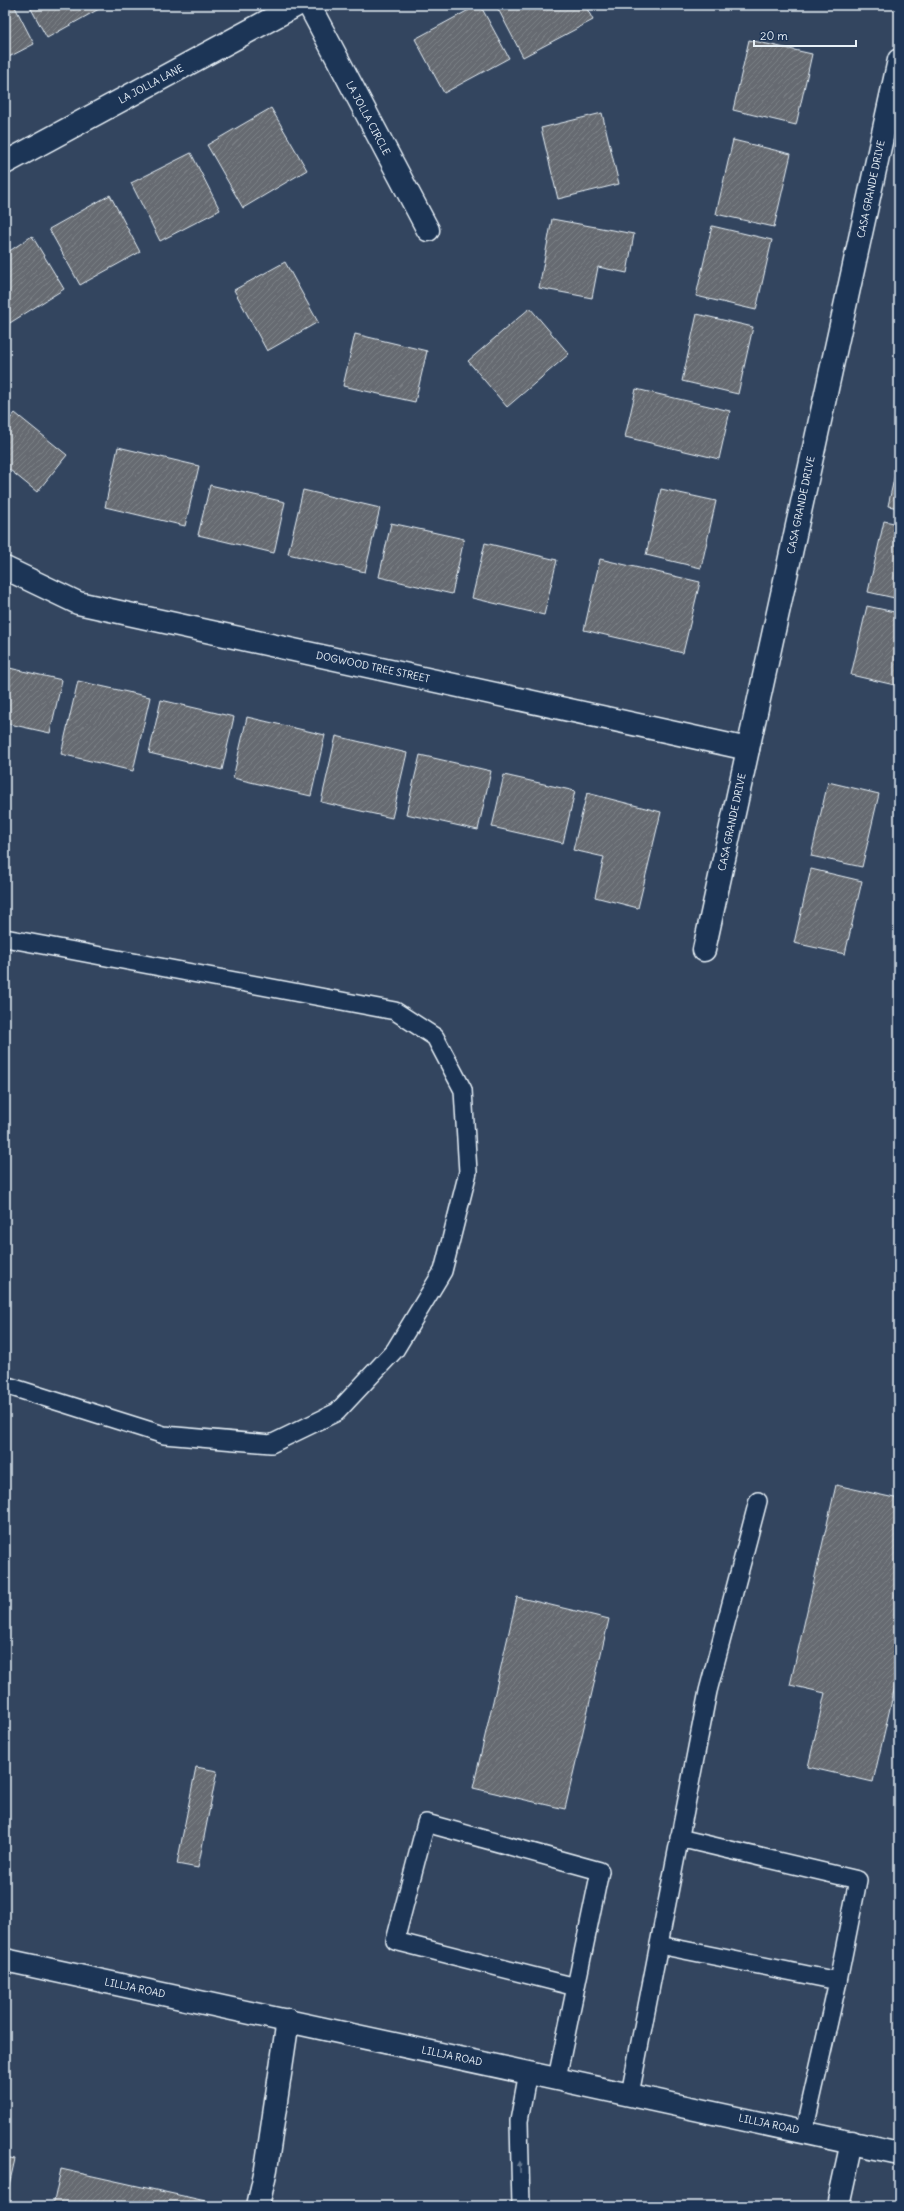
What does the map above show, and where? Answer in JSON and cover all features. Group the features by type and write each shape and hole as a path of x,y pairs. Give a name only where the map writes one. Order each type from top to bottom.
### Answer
{"street":[{"name":"LA JOLLA LANE","path":"5,163 297,5"},
{"name":"LA JOLLA CIRCLE","path":"309,5 428,230"},
{"name":"CASA GRANDE DRIVE","path":"704,950 899,60"},
{"name":"DOGWOOD TREE STREET","path":"5,568 78,603 748,749"},
{"name":"LILLJA ROAD","path":"5,1960 899,2152"},
{"path":"258,2206 266,2168 288,2020"},
{"path":"838,2206 852,2142"}],"lane":[{"path":"5,938 395,1011 435,1037 463,1090 468,1172 443,1271 395,1350 337,1412 272,1444 164,1435 5,1385"},
{"path":"630,2094 708,1691 758,1501"},
{"path":"557,2078 576,1987 600,1871 426,1823 395,1941 576,1987"},
{"path":"679,1838 858,1880 838,1981 804,2132"},
{"path":"659,1945 838,1981"},
{"path":"521,2206 519,2121 528,2072"}],"building":[{"path":"5,5 14,5 34,44 5,59"},
{"path":"29,5 106,5 47,38"},
{"path":"480,5 509,58 444,93 415,39"},
{"path":"496,5 585,5 593,20 523,57"},
{"path":"602,5 612,5 604,9"},
{"path":"749,40 812,54 796,125 733,110"},
{"path":"271,108 307,170 243,208 207,145"},
{"path":"602,113 619,184 558,199 541,128"},
{"path":"733,140 791,154 774,227 716,214"},
{"path":"191,153 220,210 160,241 131,183"},
{"path":"110,195 140,252 80,285 49,229"},
{"path":"552,219 634,234 627,273 598,267 592,298 539,288"},
{"path":"712,226 772,240 756,310 696,296"},
{"path":"32,236 64,289 5,326 5,254"},
{"path":"285,262 318,322 267,351 234,290"},
{"path":"530,308 569,354 507,407 468,361"},
{"path":"697,314 753,327 738,394 682,381"},
{"path":"355,334 427,351 415,402 343,386"},
{"path":"636,389 730,411 719,459 625,437"},
{"path":"15,413 67,455 37,492 5,466 5,425"},
{"path":"118,447 199,466 185,526 105,507"},
{"path":"899,456 899,508 888,506"},
{"path":"210,485 285,502 274,553 198,535"},
{"path":"661,489 716,501 701,568 646,555"},
{"path":"303,490 380,508 365,572 288,554"},
{"path":"884,521 899,524 899,599 868,592"},
{"path":"391,523 464,539 452,594 379,577"},
{"path":"485,543 557,560 544,615 472,598"},
{"path":"600,559 700,582 683,653 584,630"},
{"path":"867,606 899,613 899,686 851,675"},
{"path":"5,667 62,680 50,733 5,723"},
{"path":"78,681 150,697 133,771 61,754"},
{"path":"161,700 234,717 222,770 149,753"},
{"path":"247,717 325,735 311,796 233,778"},
{"path":"336,736 407,753 392,818 321,802"},
{"path":"420,755 491,771 478,830 406,814"},
{"path":"504,775 575,791 563,843 492,827"},
{"path":"828,782 879,794 862,867 811,856"},
{"path":"587,793 661,812 638,908 595,897 604,857 573,850"},
{"path":"811,869 862,881 845,954 794,943"},
{"path":"836,1485 899,1499 899,1669 873,1782 808,1767 825,1693 790,1685"},
{"path":"517,1597 609,1619 565,1809 473,1788"},
{"path":"196,1767 217,1771 198,1868 177,1864"},
{"path":"5,2157 15,2159 5,2203"},
{"path":"61,2169 210,2202 209,2206 53,2206"},
{"path":"5,2203 19,2206 5,2206"}]}
